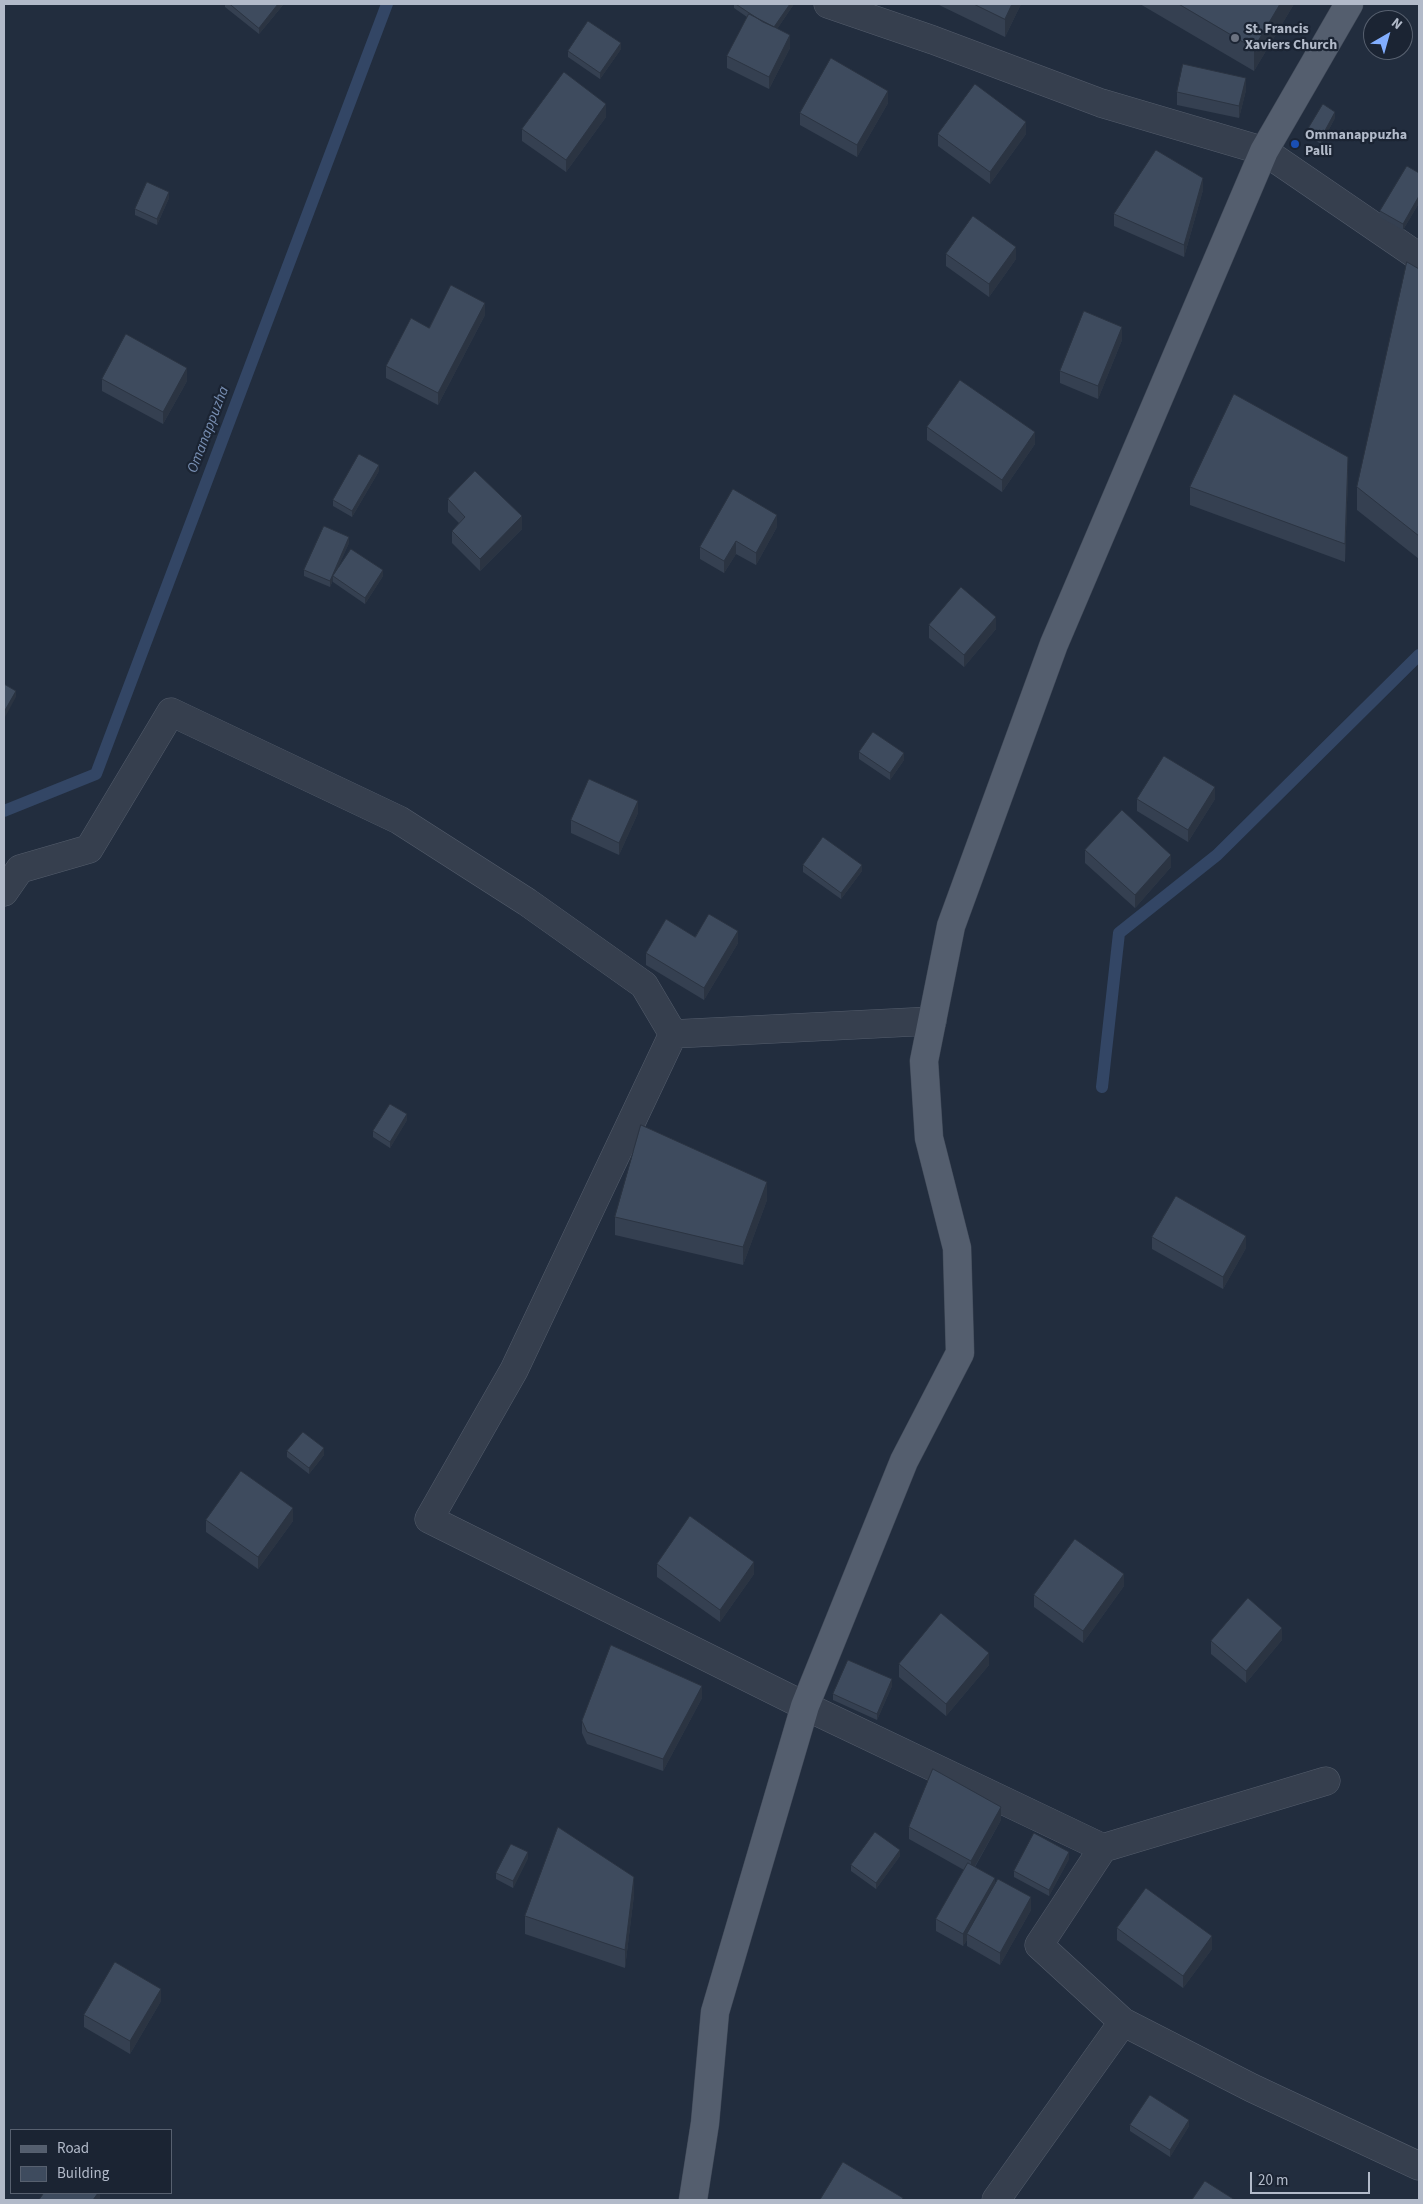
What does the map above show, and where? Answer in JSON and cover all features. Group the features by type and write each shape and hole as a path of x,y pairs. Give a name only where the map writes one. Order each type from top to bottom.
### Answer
{"main road":[{"path":"693,2200 705,2123 715,2012 805,1706 904,1461 960,1353 957,1248 929,1138 924,1061 951,926 1054,644 1264,151 1349,4"}],"street":[{"path":"828,4 933,40 1101,104 1264,151 1419,257"},
{"path":"4,892 20,869 89,849 171,712 399,820 527,902 644,984 673,1034"},
{"path":"673,1034 932,1021"},
{"path":"673,1034 514,1370 429,1519 805,1706 1103,1848"},
{"path":"1326,1781 1103,1848 1039,1945 1123,2022 1252,2088 1419,2166"},
{"path":"996,2200 1123,2022"}],"building":[{"path":"230,4 278,4 259,28"},
{"path":"736,4 790,4 774,27"},
{"path":"974,4 1012,4 1005,19"},
{"path":"1179,4 1280,4 1254,48"},
{"path":"749,14 790,35 769,77 727,56"},
{"path":"588,21 621,43 600,73 568,51"},
{"path":"831,58 888,91 857,145 800,113"},
{"path":"1183,64 1246,78 1239,106 1177,92"},
{"path":"564,72 606,104 566,160 522,129"},
{"path":"975,84 1026,122 990,172 938,134"},
{"path":"1323,104 1335,112 1321,138 1308,129"},
{"path":"1156,150 1203,178 1184,245 1114,214"},
{"path":"1407,166 1419,173 1419,196 1403,224 1380,211"},
{"path":"147,182 169,192 157,219 135,209"},
{"path":"973,216 1016,247 989,284 946,254"},
{"path":"1407,262 1419,269 1419,536 1357,487"},
{"path":"451,285 485,303 438,393 386,366 411,318 429,328"},
{"path":"1084,311 1122,327 1098,386 1060,371"},
{"path":"126,334 187,368 163,412 102,379"},
{"path":"960,380 1035,432 1002,480 927,427"},
{"path":"1234,394 1348,457 1345,544 1190,487"},
{"path":"359,454 379,465 352,511 333,500"},
{"path":"475,471 522,516 480,559 452,531 465,517 448,499"},
{"path":"733,489 777,515 756,553 736,541 724,561 700,547"},
{"path":"324,526 349,537 330,581 304,570"},
{"path":"351,549 383,570 365,598 333,576"},
{"path":"961,587 996,617 964,655 929,625"},
{"path":"4,684 16,691 4,712"},
{"path":"873,732 904,753 890,773 859,752"},
{"path":"1164,756 1215,787 1188,830 1137,799"},
{"path":"589,779 638,801 619,843 571,820"},
{"path":"1122,810 1171,855 1135,895 1085,850"},
{"path":"823,837 862,865 841,893 803,865"},
{"path":"709,914 738,931 704,988 646,953 666,919 695,937"},
{"path":"390,1104 407,1114 390,1142 373,1131"},
{"path":"641,1125 767,1182 743,1247 615,1217"},
{"path":"1176,1196 1246,1236 1223,1277 1152,1237"},
{"path":"303,1432 324,1448 309,1468 287,1451"},
{"path":"241,1471 293,1508 258,1557 206,1520"},
{"path":"690,1516 754,1562 720,1610 657,1564"},
{"path":"1075,1539 1124,1574 1083,1631 1034,1595"},
{"path":"1248,1598 1282,1628 1246,1671 1211,1641"},
{"path":"941,1613 989,1653 946,1704 899,1664"},
{"path":"611,1645 702,1686 663,1759 587,1732 582,1721"},
{"path":"848,1660 892,1679 877,1714 833,1694"},
{"path":"933,1769 1001,1807 971,1861 909,1827"},
{"path":"558,1827 634,1877 625,1950 525,1916"},
{"path":"875,1832 900,1850 876,1883 851,1865"},
{"path":"1034,1833 1069,1852 1049,1890 1014,1871"},
{"path":"511,1844 528,1852 513,1881 496,1873"},
{"path":"968,1863 995,1878 963,1934 936,1919"},
{"path":"998,1879 1031,1897 1000,1953 967,1934"},
{"path":"1146,1888 1212,1936 1183,1976 1117,1928"},
{"path":"115,1962 161,1989 130,2041 84,2015"},
{"path":"1150,2095 1189,2120 1170,2150 1130,2125"},
{"path":"843,2162 903,2198 902,2200 820,2200"},
{"path":"1205,2181 1235,2200 1192,2200"},
{"path":"43,2194 97,2194 93,2200 39,2200"}],"waterway":[{"name":"Omanappuzha","path":"4,811 96,774 387,4"},
{"path":"1102,1087 1119,933 1217,855 1419,655"}],"place":[{"name":"St. Francis Xaviers Church","path":"1235,38"},
{"name":"Ommanappuzha Palli","path":"1295,144"}]}
